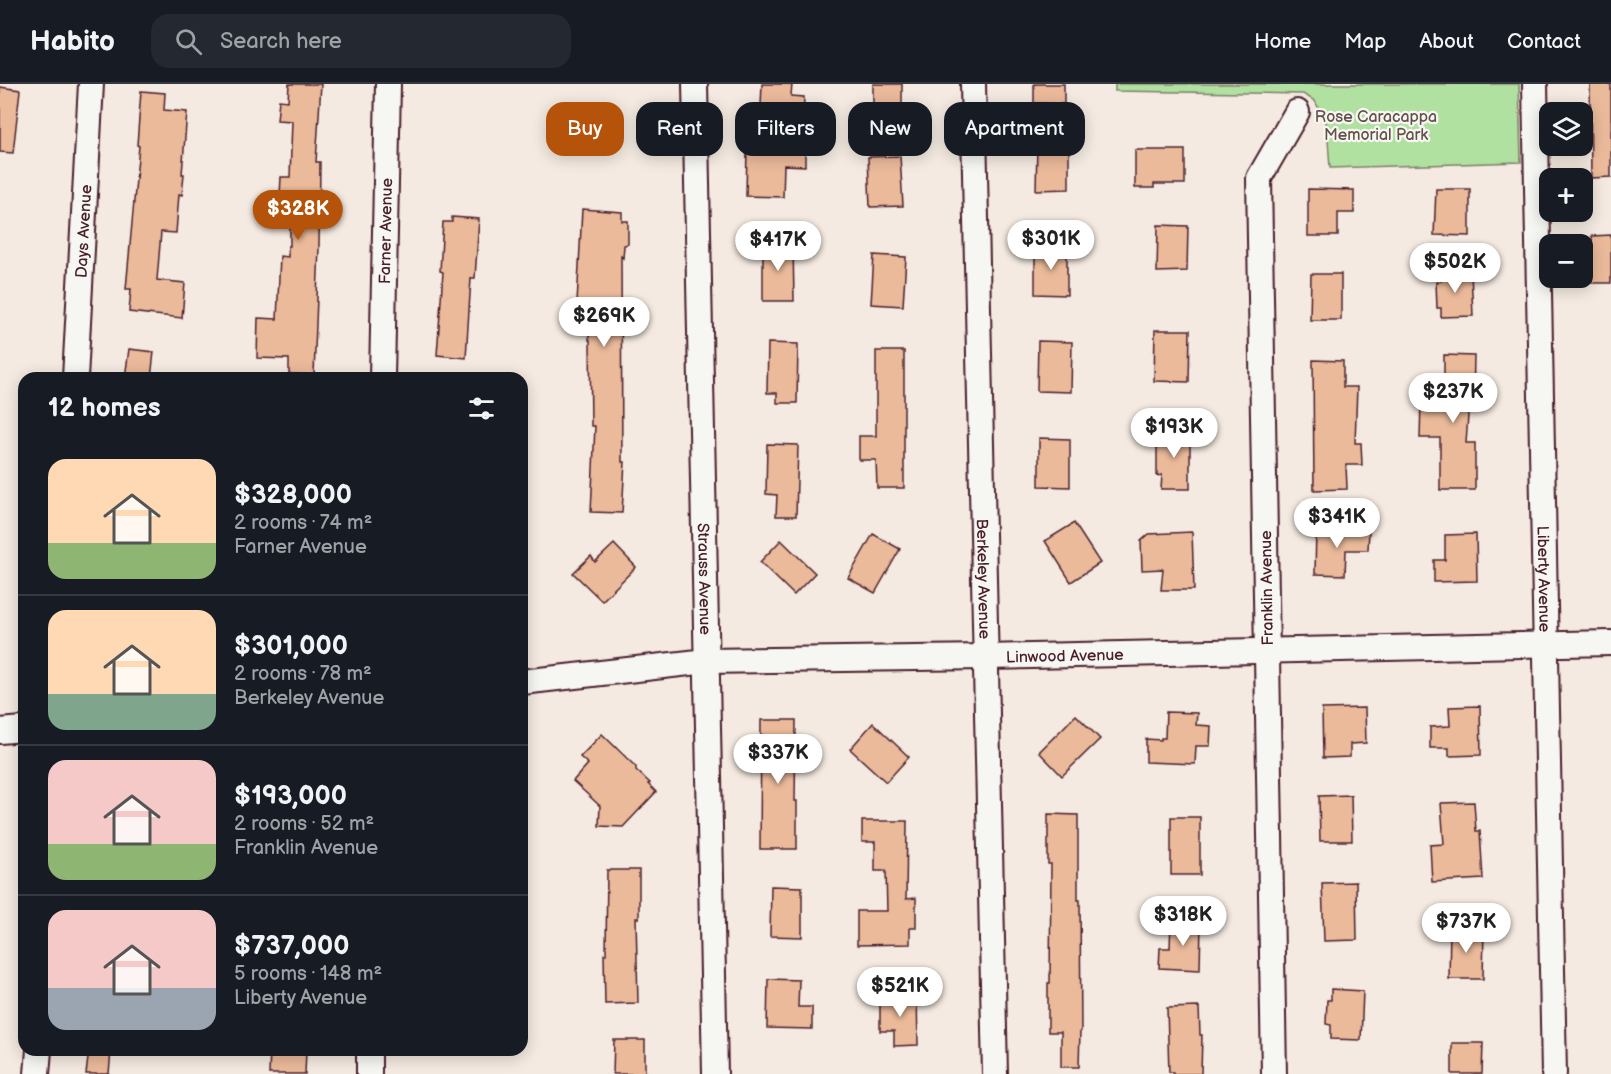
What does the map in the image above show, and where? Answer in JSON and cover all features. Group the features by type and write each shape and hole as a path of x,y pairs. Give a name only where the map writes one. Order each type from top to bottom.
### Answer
{"street":[{"name":"Days Avenue","path":"75,372 91,84"},
{"name":"Farner Avenue","path":"382,372 388,84"},
{"name":"Strauss Avenue","path":"695,84 715,1074"},
{"name":"Berkeley Avenue","path":"973,84 995,1074"},
{"name":"Liberty Avenue","path":"1535,84 1554,1074"},
{"name":"Franklin Avenue","path":"1274,1074 1259,178 1297,112"},
{"name":"Linwood Avenue","path":"528,681 707,661 1611,643"},
{"path":"0,731 18,730"},
{"path":"37,1074 38,1056"},
{"path":"369,1056 369,1074"}],"green space":[{"name":"Rose Caracappa Memorial Park","path":"1115,84 1519,84 1521,162 1330,168 1327,125 1315,101 1303,94 1115,91"}],"building":[{"path":"289,84 321,84 316,162 320,162 314,372 289,372 289,359 257,358 258,318 277,319 280,256 288,257 288,246 290,246 290,196 280,196 281,177 290,177 292,121 277,120 279,100 288,101"},
{"path":"762,84 792,84 791,96 804,97 804,102 761,102"},
{"path":"873,84 902,84 902,102 873,102"},
{"path":"1034,84 1064,84 1064,102 1034,102"},
{"path":"1590,84 1611,84 1611,177 1593,178 1591,156 1593,156 1593,102 1590,102"},
{"path":"0,87 20,90 13,153 0,152"},
{"path":"141,91 165,93 164,110 187,112 182,174 184,174 182,195 179,194 176,233 161,232 157,280 185,283 182,318 129,312 131,289 126,289 139,146 137,145"},
{"path":"1135,150 1185,150 1185,184 1154,184 1154,188 1135,188"},
{"path":"747,156 805,156 805,166 784,165 783,197 746,196"},
{"path":"900,156 903,206 870,207 868,157"},
{"path":"1037,156 1069,156 1069,189 1036,190"},
{"path":"1308,189 1354,190 1354,213 1338,213 1338,236 1308,236"},
{"path":"1436,189 1470,189 1470,236 1434,235"},
{"path":"582,209 622,212 622,221 628,221 628,244 624,245 623,258 621,256 622,462 625,462 622,513 591,512 595,426 591,426 589,322 577,322"},
{"path":"452,217 479,219 475,278 471,278 466,358 437,355 443,272 440,271 443,222 452,222"},
{"path":"1158,225 1188,226 1187,271 1157,272"},
{"path":"1611,235 1611,283 1593,283 1593,236"},
{"path":"793,243 794,301 763,301 763,244"},
{"path":"1035,247 1067,247 1067,295 1035,294"},
{"path":"874,255 906,257 903,306 871,304"},
{"path":"1441,272 1471,272 1473,316 1441,317 1441,308 1437,308 1436,282 1441,281"},
{"path":"1311,274 1341,274 1341,320 1310,320"},
{"path":"1155,330 1190,330 1189,382 1154,381"},
{"path":"1038,341 1072,342 1071,392 1037,391"},
{"path":"768,343 798,344 797,403 777,403 777,393 767,393"},
{"path":"129,349 154,352 152,372 126,372"},
{"path":"876,351 904,351 904,488 877,488 876,460 859,460 859,436 876,436"},
{"path":"1444,355 1474,356 1473,402 1469,402 1466,443 1475,443 1475,490 1440,490 1440,438 1420,438 1421,402 1439,403 1439,379 1444,379"},
{"path":"1313,360 1343,361 1343,387 1357,387 1355,443 1361,443 1362,465 1346,465 1347,489 1314,490"},
{"path":"1157,431 1190,431 1190,489 1161,489 1162,475 1157,476"},
{"path":"1039,438 1070,439 1070,487 1039,486"},
{"path":"767,444 798,445 796,516 776,516 777,495 766,494"},
{"path":"1074,523 1100,563 1071,582 1045,541"},
{"path":"1316,529 1369,530 1368,550 1346,550 1345,575 1315,574"},
{"path":"1192,532 1194,590 1161,590 1163,569 1142,570 1141,541 1149,534"},
{"path":"873,534 900,549 875,593 848,578"},
{"path":"1476,534 1477,581 1434,582 1434,560 1445,560 1445,535"},
{"path":"781,540 815,573 794,595 760,562"},
{"path":"614,544 636,567 602,601 573,573 591,556 595,562"},
{"path":"1480,706 1481,755 1449,756 1449,748 1430,748 1430,727 1450,726 1449,707"},
{"path":"1365,708 1366,743 1350,744 1350,757 1323,758 1322,709"},
{"path":"1166,712 1197,713 1196,725 1211,726 1210,746 1196,746 1195,764 1146,762 1146,739 1165,738"},
{"path":"1076,715 1100,739 1062,776 1039,752"},
{"path":"761,720 796,720 797,849 760,849"},
{"path":"873,723 909,757 886,782 850,749"},
{"path":"602,734 636,767 636,770 656,792 623,827 599,826 600,806 573,781 588,764 580,757"},
{"path":"1351,795 1352,841 1320,841 1319,796"},
{"path":"1474,802 1476,831 1480,831 1483,879 1432,882 1430,845 1444,844 1441,803"},
{"path":"1048,814 1078,815 1081,1031 1079,1067 1061,1067 1061,1032 1048,1032 1051,864 1048,864"},
{"path":"1171,817 1200,817 1200,875 1171,875"},
{"path":"862,821 907,821 906,899 916,898 916,928 910,928 910,944 857,945 857,911 887,911 886,871 875,871 875,842 862,842"},
{"path":"607,870 639,870 639,918 636,918 638,1003 605,1004"},
{"path":"1356,882 1357,940 1324,941 1322,883"},
{"path":"771,886 802,887 802,937 770,936"},
{"path":"1171,921 1201,922 1200,970 1159,968 1160,948 1170,948"},
{"path":"1450,929 1484,929 1483,979 1449,979"},
{"path":"768,979 799,980 798,1007 812,1007 812,1029 767,1028"},
{"path":"1331,989 1363,991 1361,1040 1331,1039 1331,1025 1326,1024 1327,1000 1331,1000"},
{"path":"917,995 918,1045 894,1046 894,1031 880,1031 880,996"},
{"path":"1199,1007 1200,1035 1202,1035 1201,1074 1173,1074 1169,1072 1167,1008"},
{"path":"614,1040 645,1040 645,1074 613,1074"},
{"path":"1452,1043 1483,1043 1482,1074 1452,1074"},
{"path":"88,1056 110,1056 109,1074 86,1074"},
{"path":"270,1056 306,1056 305,1074 269,1074"}]}
